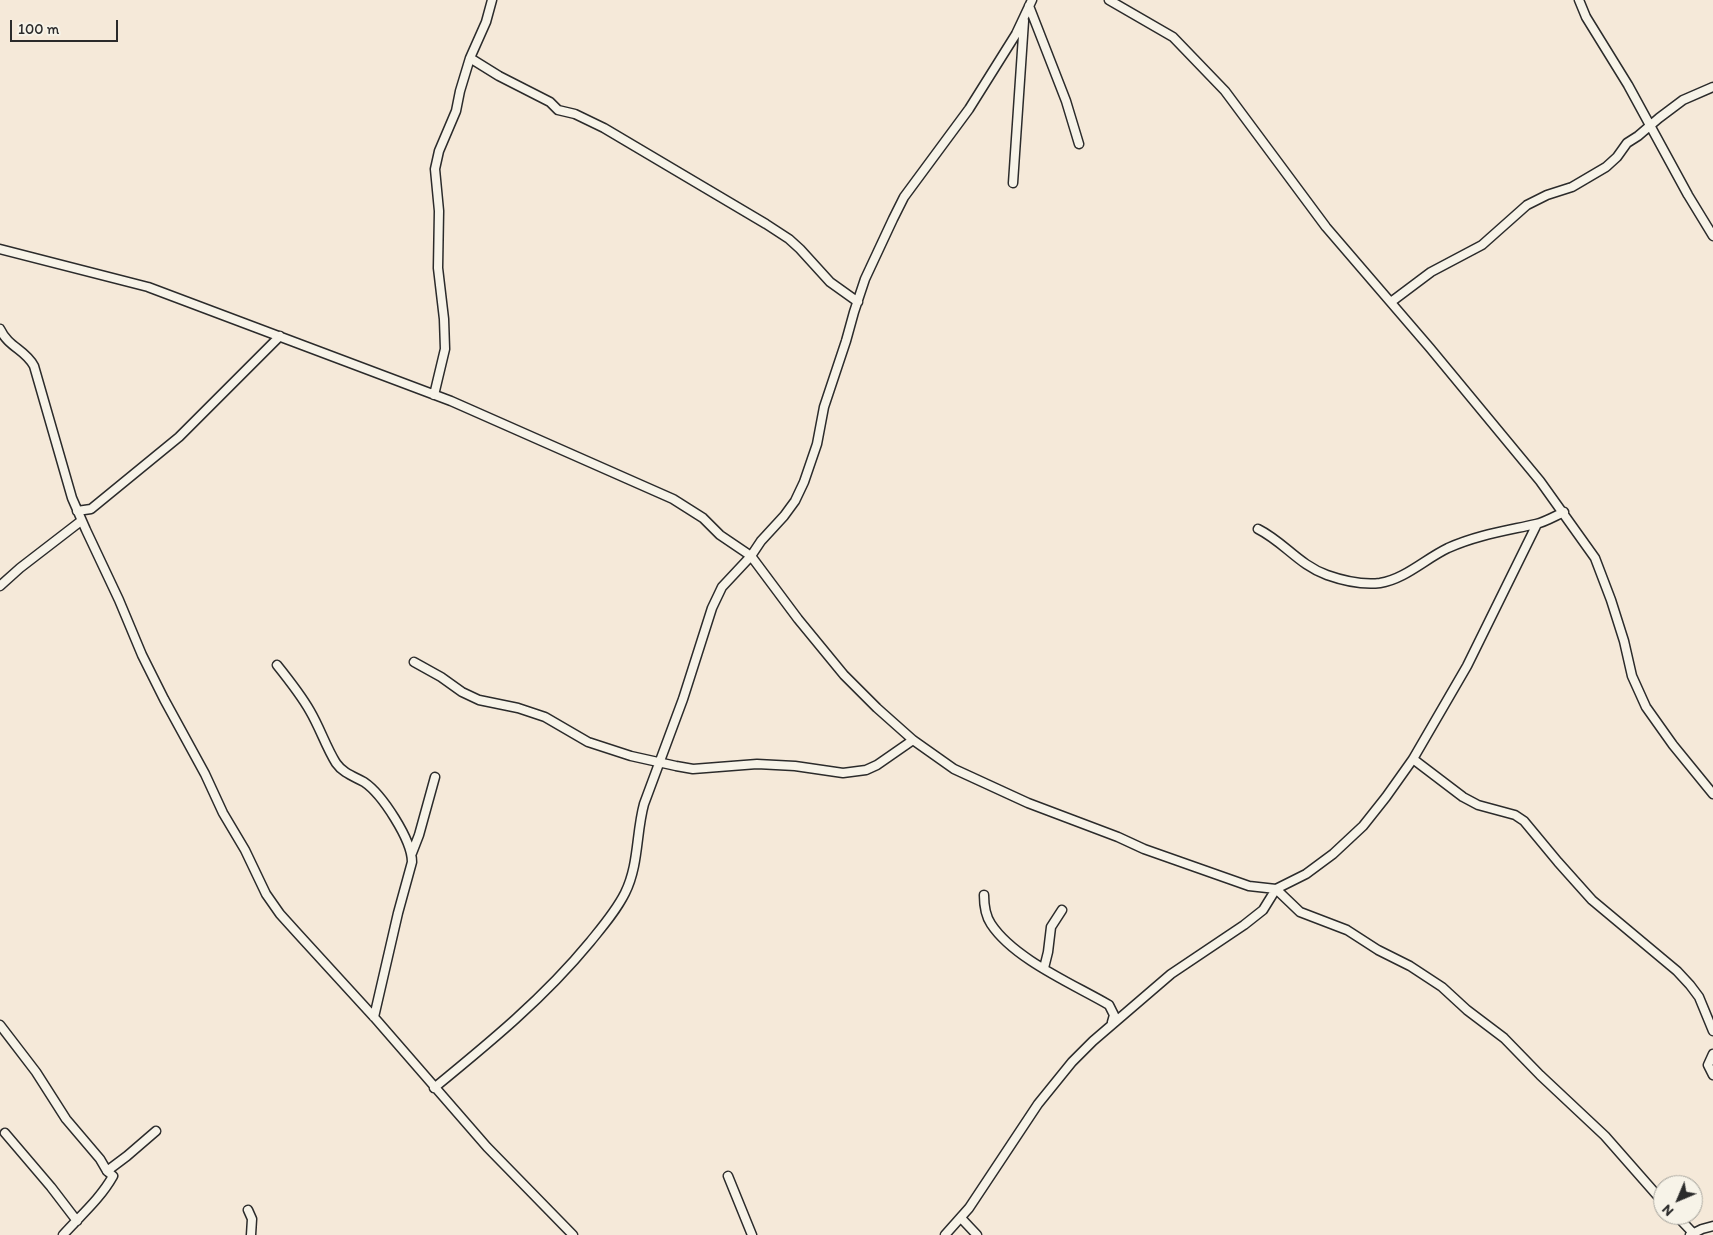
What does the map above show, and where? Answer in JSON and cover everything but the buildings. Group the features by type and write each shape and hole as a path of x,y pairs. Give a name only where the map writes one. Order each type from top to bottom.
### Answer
{"street":[{"path":"434,395 445,349 444,319 438,268 439,211 435,169 439,151 456,111 470,58 486,22 492,0"},
{"path":"1109,0 1173,37 1225,91 1326,227 1391,302 1564,512 1595,558 1612,600 1632,676 1646,708 1713,794"},
{"path":"1579,0 1586,17 1628,85 1688,195 1713,236"},
{"path":"434,1088 502,1033 534,1002 577,957 615,911 626,891 634,864 639,820 712,608 722,587 751,556 761,541 795,501 804,482 817,444 824,407 866,279 904,197 969,109 1016,34 1031,3"},
{"path":"1031,3 1066,101 1079,144"},
{"path":"1013,183 1024,16"},
{"path":"470,58 499,76 550,102 558,110 575,114 604,128 766,224 789,239 830,282 858,302"},
{"path":"1391,302 1431,272 1482,245 1527,205 1547,194 1572,187 1606,167 1617,157 1627,143 1683,100 1713,87"},
{"path":"0,249 148,287 280,336 434,395 673,499 703,518 720,535 751,556 798,619 844,675 913,740 954,769 1028,803 1109,833 1144,849 1249,886 1276,889 1300,912 1347,930 1378,950 1410,966 1442,987 1467,1010 1504,1038 1605,1136 1653,1191"},
{"path":"0,329 4,338 26,355 34,366 61,462 81,521 119,600 142,655 223,812 245,850 266,894 299,936 374,1017 487,1147 573,1235"},
{"path":"86,530 92,509 179,437 280,336"},
{"path":"77,511 92,509"},
{"path":"1258,529 1276,539 1305,565 1327,575 1364,583 1381,582 1399,577 1447,549 1478,537 1537,524 1564,512"},
{"path":"0,586 81,521"},
{"path":"944,1235 969,1208 1038,1104 1072,1062 1111,1024 1171,974 1244,925 1263,910 1276,889 1306,874 1333,854 1363,826 1414,758 1467,666 1537,524"},
{"path":"414,662 478,700 518,708 545,717 588,742 631,756 693,769 758,764 795,766 843,773 866,770 877,765 913,740"},
{"path":"277,665 311,713 336,762 343,771 365,783 375,793 394,816 412,853 412,862 374,1017"},
{"path":"1414,758 1463,797 1478,805 1514,815 1524,821 1592,900 1677,971 1690,985 1699,997 1713,1031"},
{"path":"412,853 420,835 435,777"},
{"path":"984,895 984,908 990,923 998,933 1021,955 1109,1005 1114,1015 1111,1024"},
{"path":"1044,968 1051,926 1062,910"},
{"path":"0,1025 36,1072 66,1120 113,1176 108,1186 88,1210 63,1235"},
{"path":"1713,1054 1708,1065 1713,1075"},
{"path":"107,1171 156,1131"},
{"path":"5,1133 77,1221"},
{"path":"728,1176 752,1235"},
{"path":"248,1210 252,1219 252,1235"},
{"path":"961,1218 977,1235"},
{"path":"1692,1234 1713,1226"}]}
